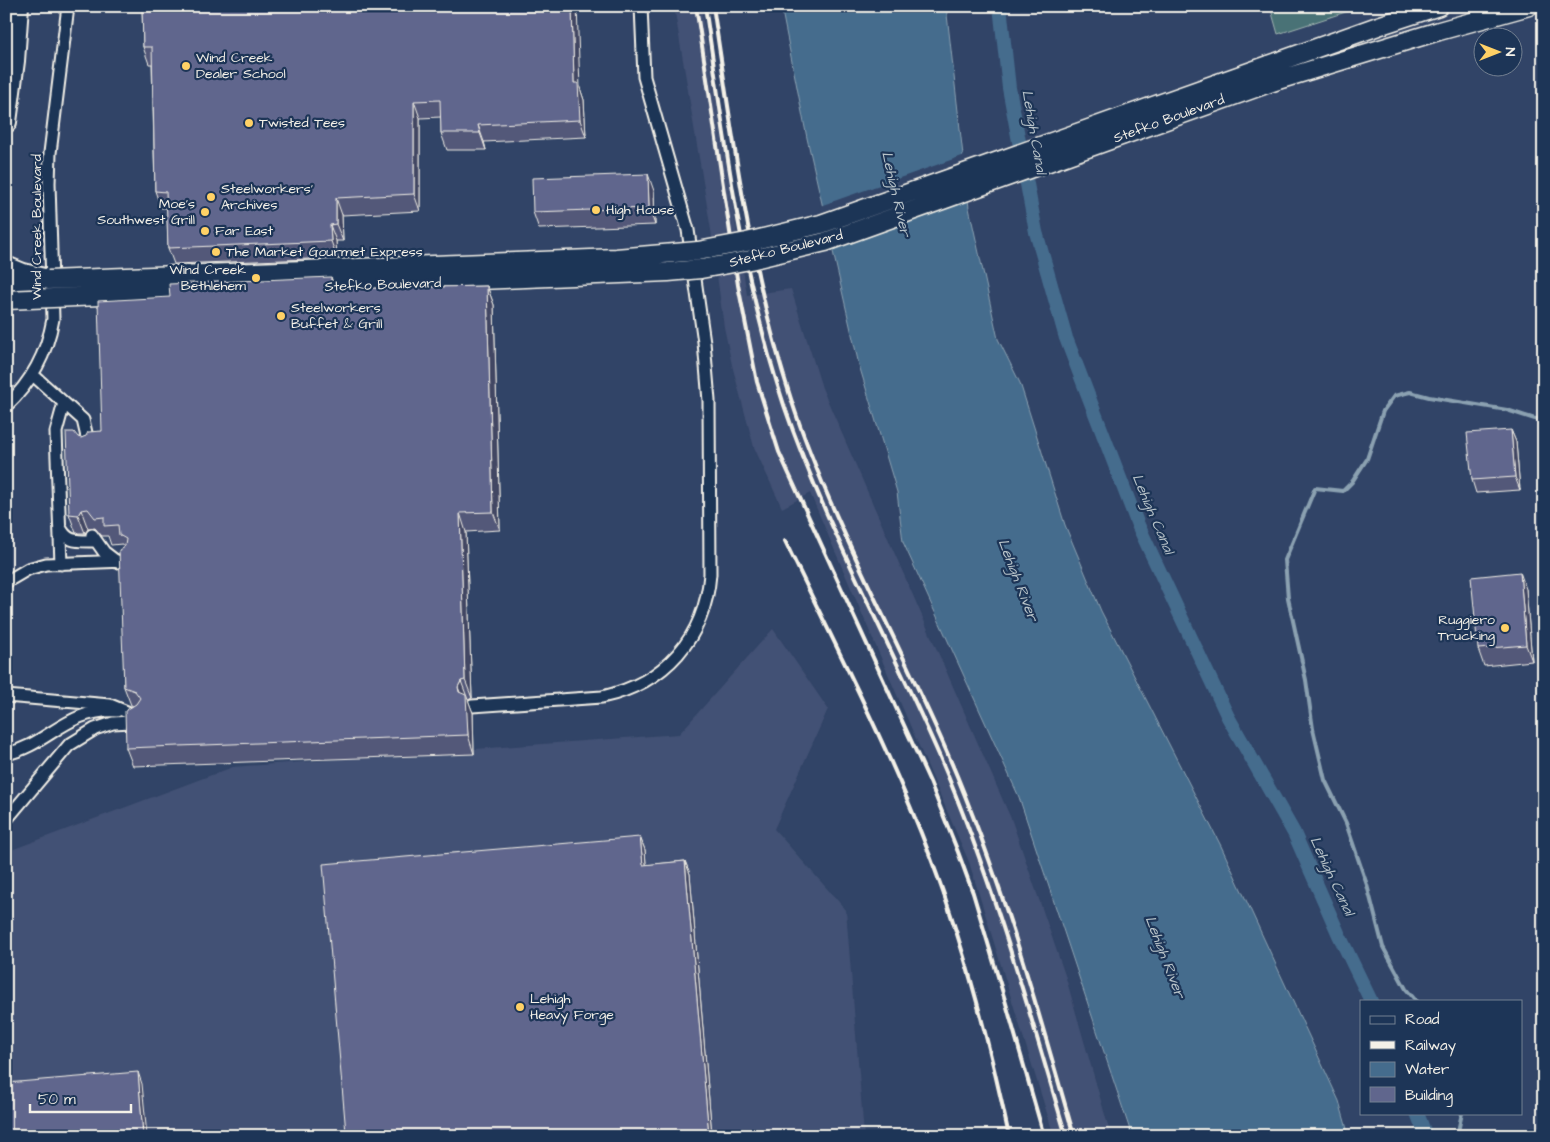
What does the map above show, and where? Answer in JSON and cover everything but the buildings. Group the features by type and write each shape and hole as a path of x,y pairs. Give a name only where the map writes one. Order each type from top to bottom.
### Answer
{"highway":[{"path":"6,122 12,86 18,6"},
{"path":"6,267 48,280"}],"main road":[{"name":"Stefko Boulevard","path":"293,288 626,275 701,269 750,260 825,242 1272,73 1378,26 1439,6"},
{"name":"Stefko Boulevard","path":"6,281 579,260 698,252 821,224 1272,73 1529,6"},
{"path":"6,300 213,291"}],"street":[{"name":"Wind Creek Boulevard","path":"6,406 33,375 47,344 53,319 49,182 50,153 68,6"},
{"path":"472,706 602,697 636,686 653,676 680,654 694,632 704,608 709,589 709,401 704,342 688,230 644,77 641,6"},
{"path":"33,375 83,420 88,449"},
{"path":"61,564 56,432 64,403"},
{"path":"60,527 64,536 70,539 78,541 92,538"},
{"path":"6,582 28,569 46,564 121,561 104,552 92,538"},
{"path":"92,538 93,562"},
{"path":"6,696 110,705 131,717"},
{"path":"6,754 27,747 63,724 80,716 110,711 131,717"},
{"path":"6,820 69,745 95,729 131,717"}],"shaded area":[{"path":"674,6 701,6 747,295 791,289 822,388 1012,821 1066,978 1111,1136 1054,1136 969,862 810,493 782,508 754,447 724,327 711,230"},
{"path":"773,629 828,709 774,829 846,910 864,1136 6,1136 6,852 233,767 679,734"}],"green space":[{"path":"1270,6 1364,6 1278,34"}],"water":[{"name":"Lehigh River","path":"781,6 946,6 969,208 998,339 1020,383 1065,525 1101,611 1221,846 1339,1101 1349,1136 1132,1136 1019,797 903,542 897,492 859,365 807,138"}],"pier":[{"path":"965,155 970,200 830,250 820,206"}],"waterway":[{"name":"Lehigh Canal","path":"1000,6 1009,88 1036,232 1066,338 1138,525 1228,717 1294,833 1339,935 1371,1000"},
{"path":"1415,1000 1406,989 1383,947 1367,885 1346,823 1325,780 1313,729 1306,680 1288,598 1285,560 1315,488 1343,491 1352,482 1367,459 1383,411 1394,396 1410,392 1507,410 1535,419 1544,418"},
{"name":"Lehigh Canal","path":"1417,1114 1426,1136"},
{"path":"1457,1136 1462,1114"}],"railway":[{"path":"696,6 738,285 757,382 779,452 930,782 958,852 973,893 1044,1136"},
{"path":"705,6 727,157 745,257 756,307 784,405 818,494 919,711 958,801 1008,943 1066,1136"},
{"path":"713,6 744,205 764,303 791,399 807,444 844,533 946,750 984,844 1046,1038 1074,1136"},
{"path":"785,541 879,736 930,856 943,891 975,995 1009,1136"}],"place":[{"name":"Wind Creek Dealer School","path":"186,66"},
{"name":"Twisted Tees","path":"249,123"},
{"name":"Steelworkers' Archives","path":"211,197"},
{"name":"High House","path":"596,210"},
{"name":"Moe's Southwest Grill","path":"205,212"},
{"name":"Far East","path":"205,231"},
{"name":"The Market Gourmet Express","path":"216,252"},
{"name":"Wind Creek Bethlehem","path":"256,278"},
{"name":"Steelworkers Buffet & Grill","path":"281,316"},
{"name":"Ruggiero Trucking","path":"1505,628"},
{"name":"Lehigh Heavy Forge","path":"520,1007"}]}
